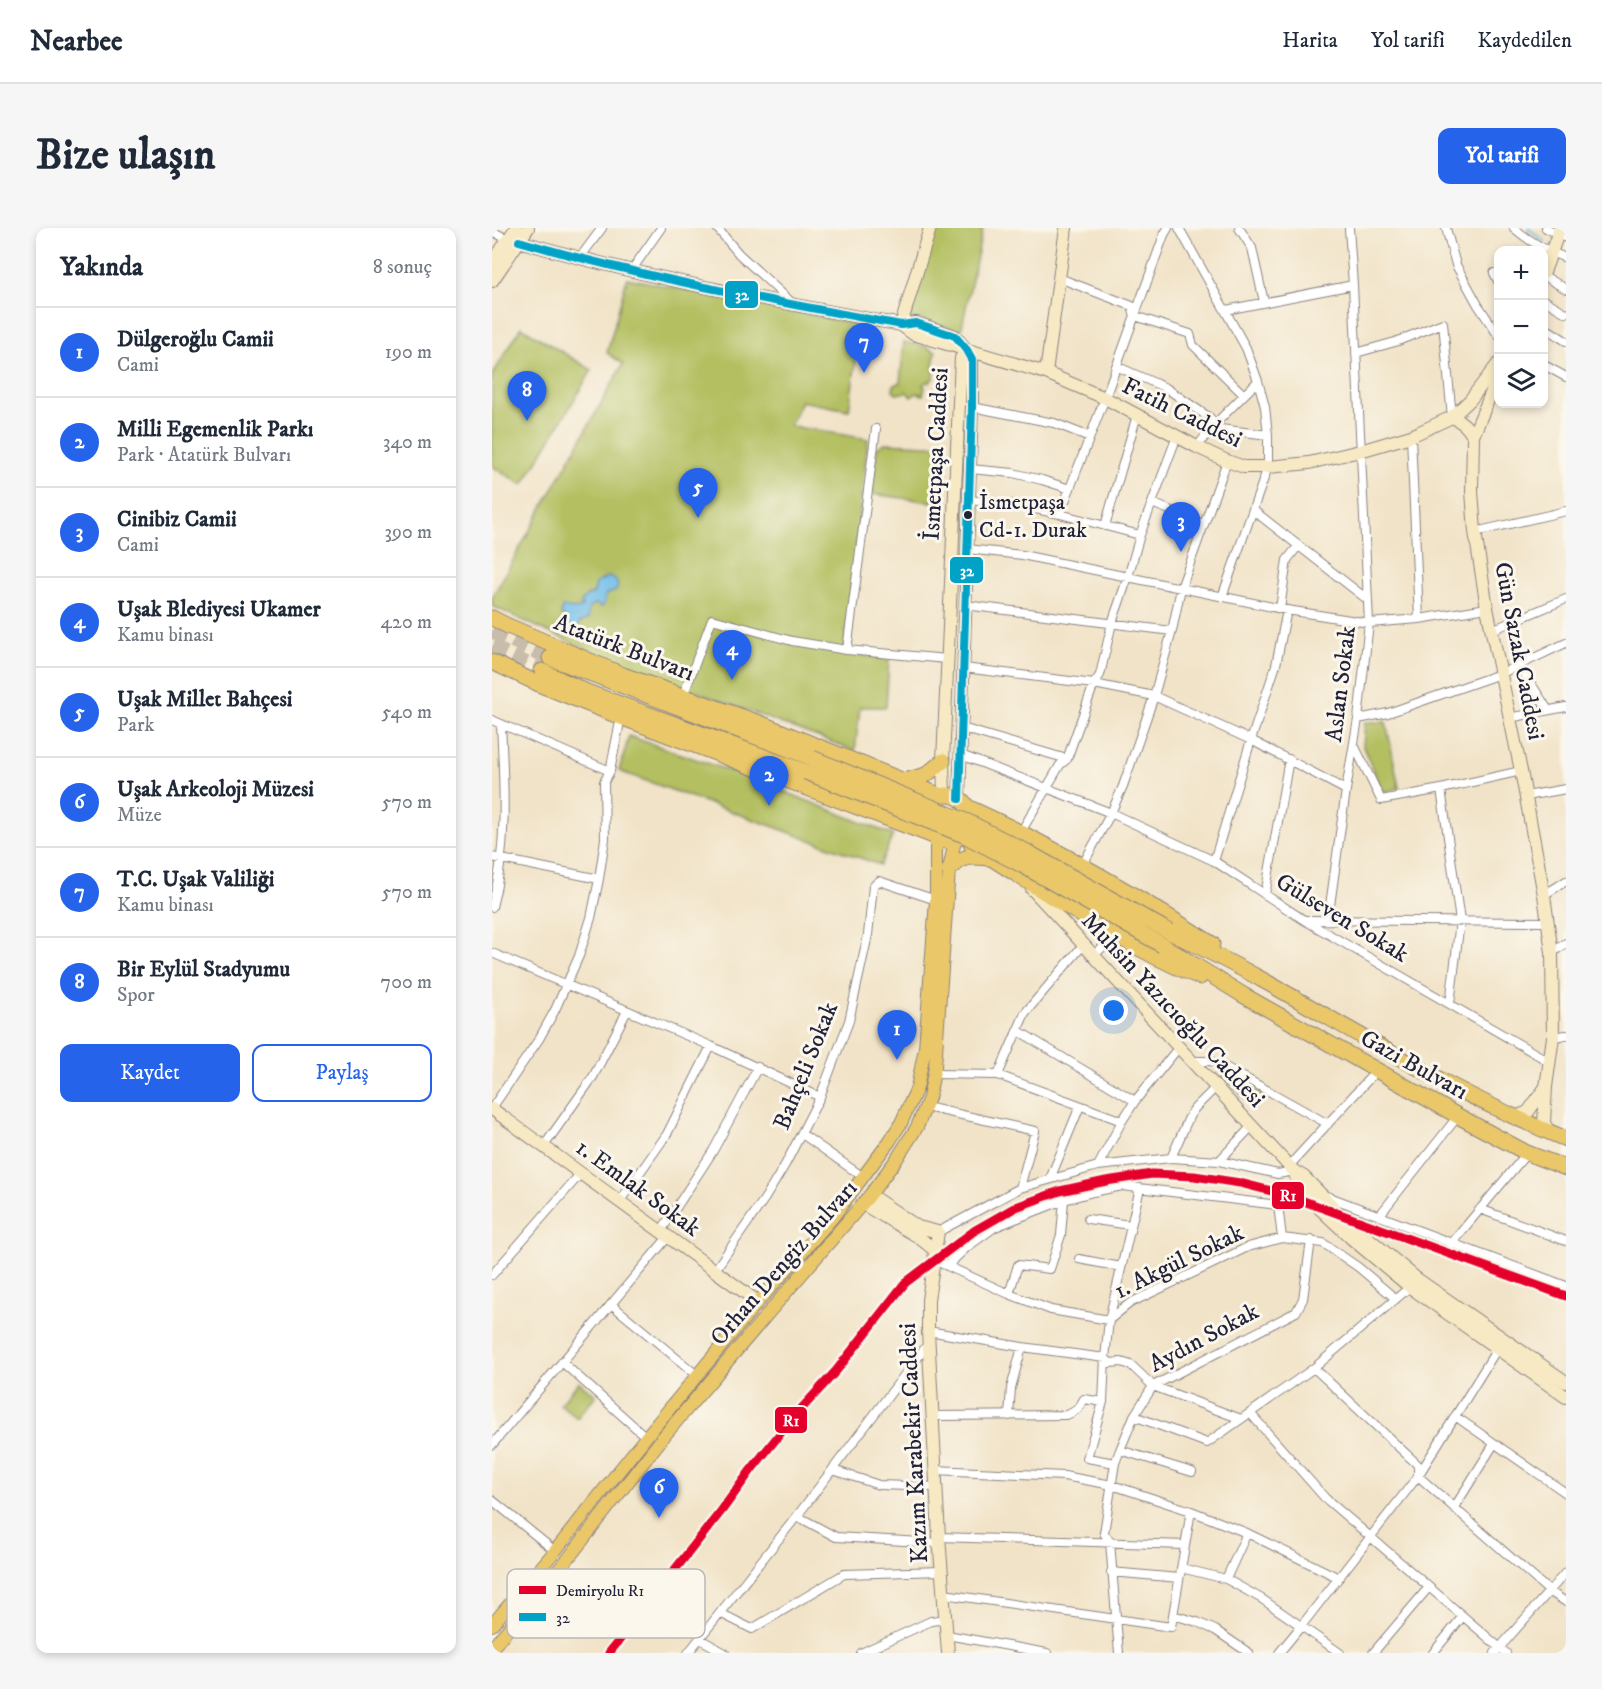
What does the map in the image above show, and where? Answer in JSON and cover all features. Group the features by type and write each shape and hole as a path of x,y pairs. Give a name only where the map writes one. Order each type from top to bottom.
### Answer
{"highway":[{"name":"Atatürk Bulvarı","path":"492,618 623,675 757,722 953,799"},
{"path":"492,662 541,685 621,717 945,841 957,839 965,832 970,815 953,799 933,800 925,812 924,822 934,836"},
{"name":"Atatürk Bulvarı","path":"546,665 978,827 1027,852 1166,939"},
{"path":"904,781 926,775 943,761"},
{"name":"Gazi Bulvarı","path":"953,799 1015,829 1082,866 1195,933 1258,978"},
{"path":"992,858 986,849 987,837 997,826 1015,829"},
{"name":"Gazi Bulvarı","path":"957,839 992,858 1116,935 1177,968 1243,995"},
{"path":"949,870 965,857 992,858"},
{"name":"Gazi Bulvarı","path":"1166,939 1258,978 1429,1075 1566,1139"},
{"name":"Gazi Bulvarı","path":"1166,939 1243,995 1527,1153 1566,1168"}],"main road":[{"name":"Orhan Dengiz Bulvarı","path":"539,1569 646,1437 833,1216 901,1123 917,1088 925,1048 936,900 934,836"},
{"name":"Orhan Dengiz Bulvarı","path":"559,1569 664,1436 867,1199 917,1127 926,1107 934,1074 949,870 957,839"},
{"path":"857,1185 867,1199"},
{"path":"759,1302 770,1311"},
{"name":"Orhan Dengiz Bulvarı","path":"494,1620 507,1605"},
{"name":"Orhan Dengiz Bulvarı","path":"494,1643 507,1628"}],"street":[{"path":"492,280 516,228"},
{"path":"492,263 528,228"},
{"path":"579,259 602,228"},
{"path":"631,271 661,228"},
{"path":"717,228 740,254 795,305"},
{"path":"901,325 930,228"},
{"path":"1046,373 1066,228"},
{"path":"1179,228 1246,348 1265,407 1268,467 1222,597"},
{"path":"1239,228 1252,248 1264,302"},
{"name":"Aslan Sokak","path":"1328,920 1346,790 1359,719 1369,623 1349,228"},
{"path":"1446,228 1456,266 1494,329"},
{"path":"1514,228 1528,240 1551,253 1566,258"},
{"path":"1545,228 1561,234 1548,262"},
{"path":"1060,514 1135,316 1163,230"},
{"path":"492,232 511,243 761,299 901,325 916,323 955,336 967,350"},
{"path":"1548,277 1566,289"},
{"path":"1059,278 1132,306 1135,316"},
{"path":"761,299 770,291 768,281"},
{"path":"1226,310 1353,285"},
{"path":"1548,302 1566,313"},
{"path":"1135,316 1190,334 1193,345 1244,394"},
{"path":"1356,353 1395,342 1443,323 1452,417 1469,428 1473,436"},
{"path":"1548,330 1566,341"},
{"name":"Fatih Caddesi","path":"967,350 1046,373 1105,398 1197,447 1244,467 1309,463 1411,436 1452,417 1470,400 1494,369"},
{"name":"İsmetpaşa Caddesi","path":"967,350 972,359 972,407 962,728 961,755 953,799 943,761 961,357 967,350"},
{"path":"1116,366 1166,388 1210,418 1220,429 1268,435"},
{"path":"1548,367 1566,377"},
{"path":"1197,447 1214,424 1258,381"},
{"path":"1473,436 1494,386"},
{"path":"972,407 1054,423 1090,437"},
{"path":"1105,526 1137,415"},
{"path":"848,650 876,429"},
{"path":"1015,829 1060,765 1068,759 1094,684 1100,675 1112,623 1140,535 1177,436"},
{"path":"1411,436 1419,619"},
{"name":"Gün Sazak Caddesi","path":"1473,436 1472,491 1475,532 1487,608 1526,796 1548,922 1562,948 1546,1087 1544,1123 1550,1133"},
{"path":"1082,866 1123,786 1154,696 1181,588 1227,461"},
{"path":"970,469 1013,473 1070,489"},
{"path":"969,500 1016,505 1060,514 1140,535"},
{"path":"1152,503 1203,524"},
{"path":"1253,510 1368,600"},
{"path":"1475,532 1566,511"},
{"path":"1214,861 1276,665 1287,560 1298,546"},
{"path":"967,549 1022,555 1283,610 1369,623 1419,619 1487,608"},
{"path":"1492,630 1566,599"},
{"path":"965,605 1172,631"},
{"path":"682,696 712,619 792,642 848,650 947,659"},
{"path":"1359,719 1388,713 1500,674 1566,643"},
{"path":"1519,665 1548,710"},
{"path":"963,668 1094,684 1154,696 1251,740 1346,790"},
{"path":"1509,718 1566,707"},
{"path":"492,1108 539,1040 579,956 591,918 599,879 605,838 604,782 610,771 621,717"},
{"path":"492,720 610,771"},
{"path":"492,907 496,858 504,822 505,791 501,724"},
{"path":"962,728 1068,759"},
{"path":"1354,746 1381,800 1521,771"},
{"name":"Gülseven Sokak","path":"961,755 1111,813 1214,861 1304,920 1550,1062"},
{"path":"1265,895 1289,759"},
{"path":"1441,789 1461,921 1450,1004"},
{"path":"1526,796 1566,789"},
{"path":"496,858 599,879"},
{"name":"Muhsin Yazıcıoğlu Caddesi","path":"1022,877 1292,1169 1304,1177 1413,1283 1566,1382"},
{"path":"1544,895 1566,880"},
{"name":"Bahçeli Sokak","path":"715,1270 765,1198 802,1134 820,1097 849,1022 867,934 873,886 879,882 936,900"},
{"path":"1304,920 1548,922"},
{"path":"1094,956 1116,935"},
{"path":"998,1075 1025,1013 1084,944"},
{"path":"492,953 711,1046 820,1097"},
{"path":"544,1146 593,1077 627,1011"},
{"path":"1017,1029 1135,1101"},
{"path":"1553,1037 1566,1035"},
{"path":"620,1201 667,1134 711,1046"},
{"path":"1098,1166 1135,1101 1179,1047"},
{"path":"1192,1061 1210,1061 1220,1064 1328,1124"},
{"path":"492,1445 611,1304 665,1234 713,1152 758,1067"},
{"path":"867,1199 918,1227 938,1232 1020,1188 1098,1166 1171,1158 1219,1161 1278,1174 1292,1169 1328,1124 1377,1070"},
{"path":"934,1074 998,1075 1122,1121"},
{"path":"1171,1158 1190,1115 1216,1087"},
{"path":"1515,1117 1528,1112 1546,1087"},
{"path":"1050,1179 1080,1106"},
{"path":"926,1107 1035,1131 1020,1188"},
{"name":"1. Emlak Sokak","path":"492,1108 759,1302"},
{"path":"1378,1216 1458,1116"},
{"path":"1219,1161 1252,1126"},
{"path":"802,1134 857,1185"},
{"path":"1451,1244 1527,1153"},
{"name":"Muhsin Yazıcıoğlu Caddesi","path":"1292,1169 1298,1183 1318,1207 1350,1238 1413,1283 1497,1349 1566,1397"},
{"path":"492,1275 581,1173"},
{"path":"947,1266 966,1248 995,1227 1064,1200 1122,1186 1278,1205 1282,1238"},
{"path":"1115,1464 1087,1458 1103,1402 1109,1320 1140,1188"},
{"path":"1321,1194 1566,1286"},
{"path":"867,1199 917,1236 935,1256"},
{"path":"1009,1294 1018,1265 1050,1269 1061,1235 1064,1200"},
{"path":"1480,1209 1566,1241"},
{"path":"1088,1219 1130,1225"},
{"name":"Kazım Karabekir Caddesi","path":"938,1232 928,1300 928,1344 948,1653"},
{"name":"1. Akgül Sokak","path":"935,1256 947,1266 1009,1294 1052,1310 1109,1320 1130,1304 1248,1247 1282,1238 1311,1240 1323,1243 1349,1261 1396,1299"},
{"name":"Aydın Sokak","path":"1119,1653 1110,1542 1104,1533 1115,1464 1134,1416 1153,1386 1296,1312 1303,1299 1311,1240"},
{"path":"1079,1258 1121,1267"},
{"path":"1134,1416 1207,1443 1314,1368 1413,1283"},
{"path":"611,1304 698,1376"},
{"path":"928,1331 1105,1358 1110,1363 1121,1362 1131,1365 1153,1386 1241,1419"},
{"path":"705,1632 833,1470 928,1344"},
{"path":"1009,1416 1011,1388 1022,1347"},
{"path":"1279,1653 1418,1476 1497,1349"},
{"path":"562,1362 646,1437"},
{"path":"1314,1368 1418,1465 1418,1476 1550,1591 1566,1602"},
{"path":"933,1416 1066,1415 1074,1413 1084,1399 1103,1402"},
{"path":"1250,1413 1325,1498 1463,1616 1500,1651 1566,1572"},
{"path":"1455,1416 1566,1493"},
{"path":"1454,1508 1494,1444"},
{"path":"1120,1450 1192,1472"},
{"path":"833,1470 879,1485 936,1486"},
{"path":"935,1470 1065,1476 1112,1485 1247,1533 1339,1578"},
{"path":"492,1500 555,1551"},
{"path":"944,1594 1171,1627 1191,1512"},
{"path":"797,1516 836,1537 1185,1545"},
{"path":"1226,1579 1247,1533"},
{"path":"1181,1568 1226,1579 1262,1599 1340,1653"},
{"path":"720,1613 752,1629 844,1574 942,1571"},
{"path":"1111,1572 1179,1578"},
{"path":"1373,1653 1429,1587"},
{"path":"1173,1615 1215,1630 1249,1653"},
{"path":"1433,1653 1463,1616"},
{"path":"861,1653 931,1621 946,1619"},
{"path":"947,1635 1047,1653"},
{"path":"688,1653 700,1639 725,1653"}],"green space":[{"path":"933,228 983,228 961,331 908,316"},
{"path":"627,278 861,325 849,410 801,401 790,426 868,439 844,652 889,659 886,707 860,707 855,751 596,654 492,606 492,598 623,364 607,353"},
{"path":"521,327 592,370 523,485 492,466 492,376"},
{"path":"904,342 927,347 936,352 933,379 923,385 925,387 923,395 917,393 911,397 907,392 897,394 893,390 894,385 900,382"},
{"path":"885,443 946,446 941,503 872,494 877,448"},
{"path":"1365,722 1386,722 1399,788 1383,792 1363,747"},
{"path":"629,736 750,778 893,835 880,865 619,771"},
{"path":"1218,1071 1263,1093 1255,1109"},
{"path":"579,1382 596,1395 577,1418 560,1404"}],"water":[{"path":"607,577 616,581 618,586 616,591 606,594 602,607 595,604 590,607 588,619 579,624 578,630 570,629 565,617 561,615 562,607 575,609 582,607 581,602 594,593 596,583"}],"waterway":[{"path":"1528,228 1545,242"}],"tunnel":[{"path":"492,631 550,658"},
{"path":"492,647 542,671"}],"rail line":[{"name":"R1","path":"675,1569 791,1420 836,1371 905,1283 974,1231 1016,1207 1060,1191 1152,1174 1194,1176 1240,1183 1287,1195 1566,1296"},
{"name":"R1","path":"609,1653 621,1638"}],"transit line":[{"name":"32","path":"519,241 709,288 901,325 916,323 955,336 967,350 972,359 972,407 959,799"}],"place":[{"name":"T.C. Uşak Valiliği","path":"864,373"},
{"name":"Bir Eylül Stadyumu","path":"527,421"},
{"name":"İsmetpaşa Cd-1. Durak","path":"968,515"},
{"name":"Uşak Millet Bahçesi","path":"698,518"},
{"name":"Cinibiz Camii","path":"1181,552"},
{"name":"Uşak Blediyesi Ukamer","path":"732,680"},
{"name":"Milli Egemenlik Parkı","path":"769,806"},
{"name":"Dülgeroğlu Camii","path":"897,1060"},
{"name":"Uşak Arkeoloji Müzesi","path":"659,1518"}]}
